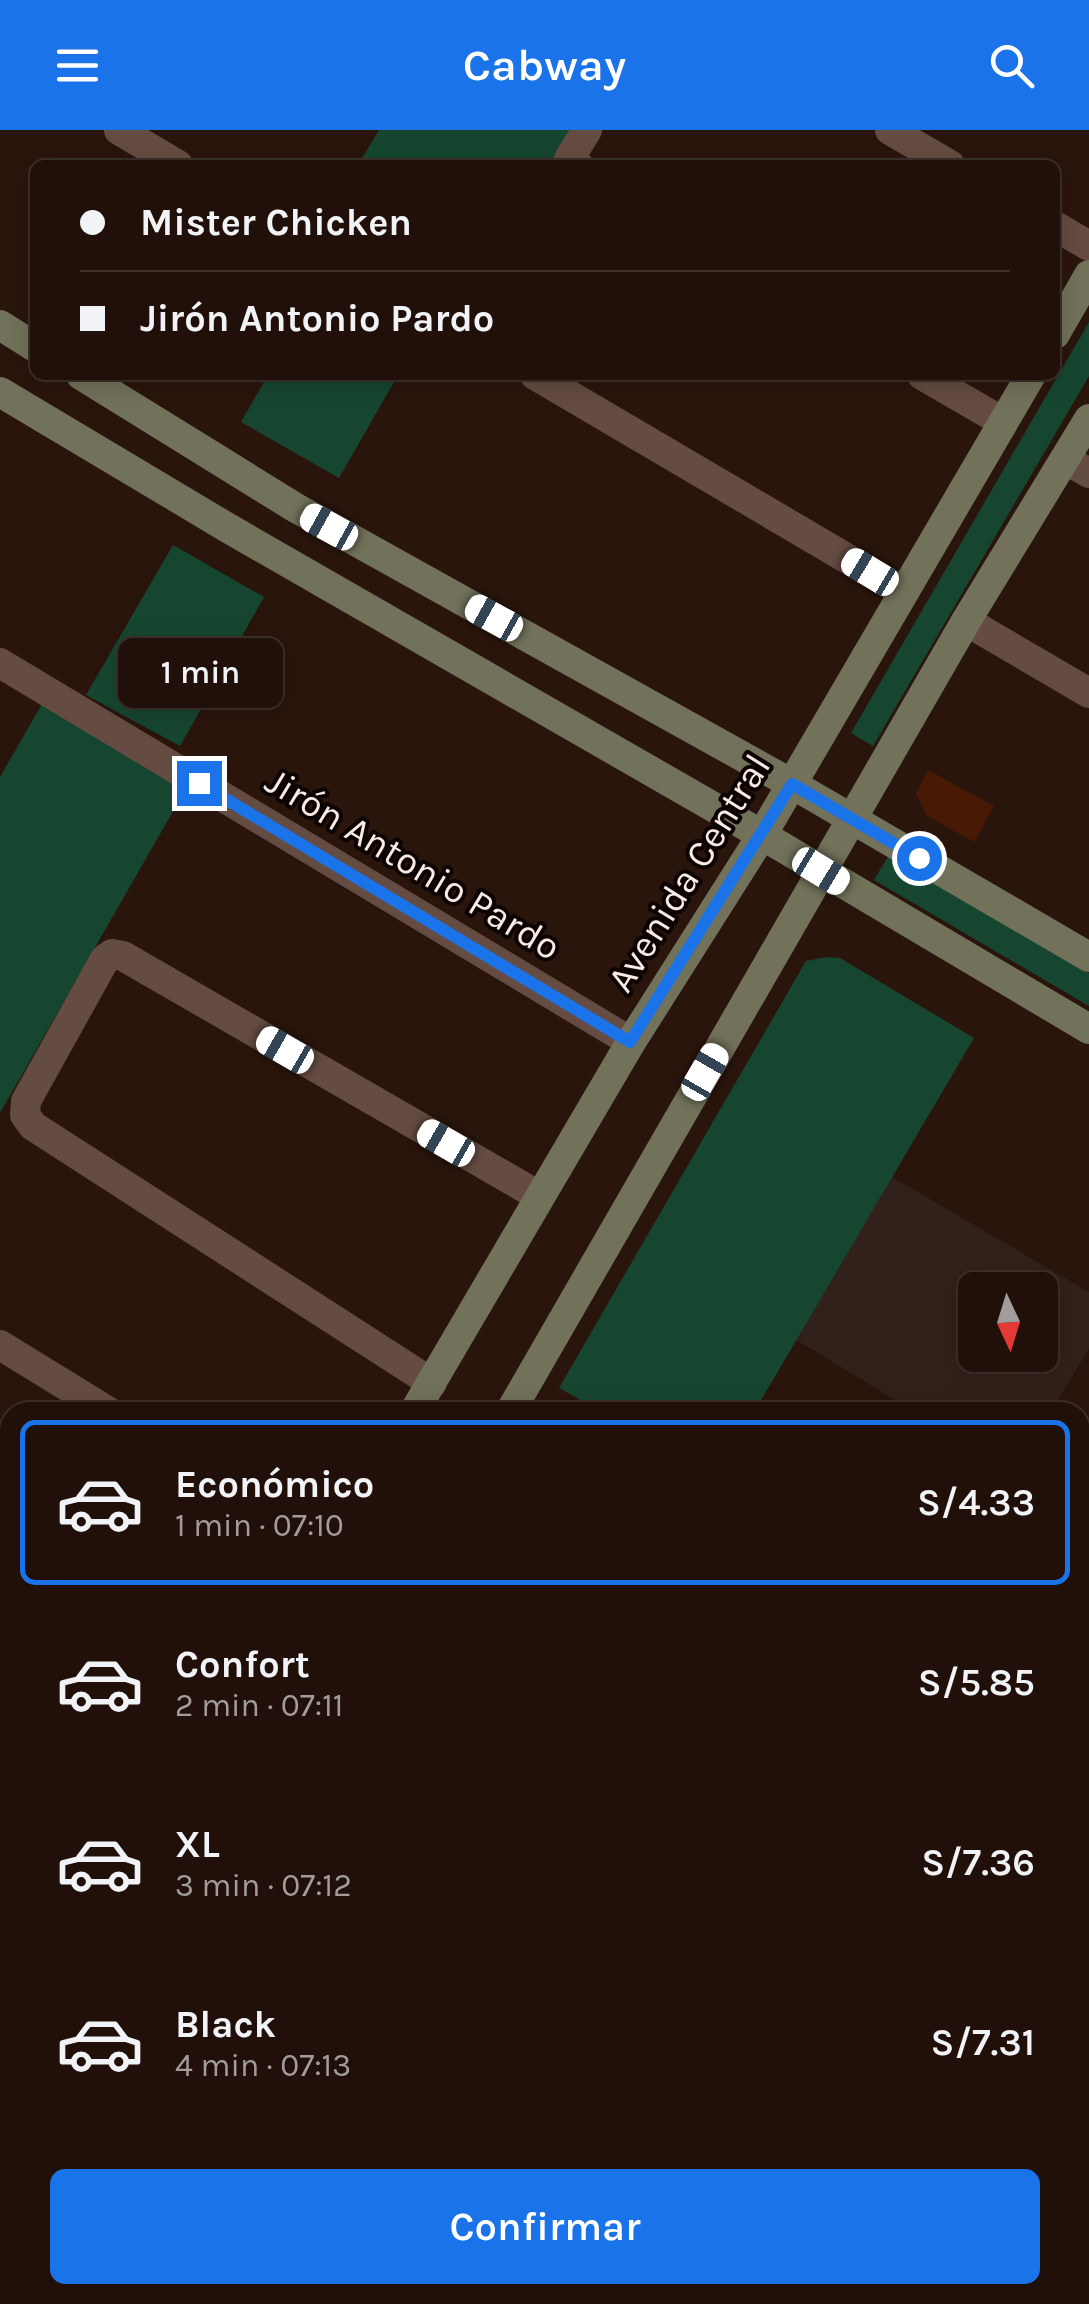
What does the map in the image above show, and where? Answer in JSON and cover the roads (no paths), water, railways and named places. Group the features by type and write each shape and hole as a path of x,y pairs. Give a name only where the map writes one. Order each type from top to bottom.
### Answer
{"main road":[{"path":"1060,325 1089,276"},
{"path":"0,325 30,344"},
{"path":"89,380 273,494 792,784 1089,958"},
{"name":"Avenida Central","path":"420,1402 538,1196 630,1042 762,835 1028,380"},
{"path":"0,392 1089,1029"},
{"path":"520,1402 966,621 1077,466 1089,418"},
{"path":"246,538 273,494"}],"street":[{"path":"119,130 170,160"},
{"path":"575,160 587,130"},
{"path":"890,130 941,160"},
{"path":"1060,229 1089,246"},
{"path":"544,380 904,592"},
{"path":"931,380 1003,422"},
{"path":"966,621 1089,693"},
{"name":"Jirón Antonio Pardo","path":"0,664 630,1042"},
{"path":"432,1383 33,1126 25,1114 26,1101 105,959 112,954 123,956 538,1196"},
{"path":"0,1344 93,1402"}]}
